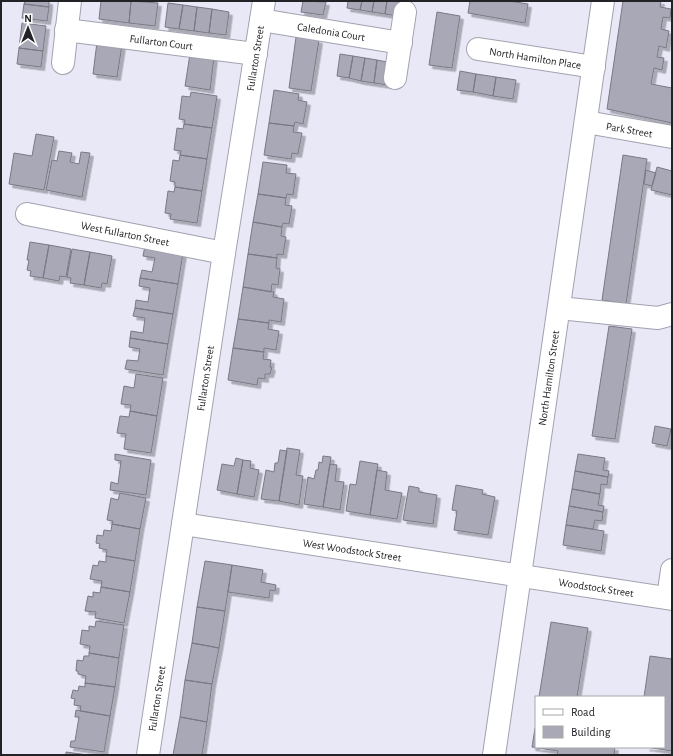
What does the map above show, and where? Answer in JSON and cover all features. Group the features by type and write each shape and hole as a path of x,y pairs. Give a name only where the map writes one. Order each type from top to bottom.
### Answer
{"street":[{"path":"63,63 70,1"},
{"name":"North Hamilton Street","path":"494,755 603,1"},
{"name":"Caledonia Court","path":"263,10 401,43"},
{"name":"Fullarton Street","path":"148,755 224,253 263,10"},
{"path":"396,78 405,12"},
{"name":"Fullarton Court","path":"66,30 256,54"},
{"name":"North Hamilton Place","path":"478,49 594,67"},
{"name":"Park Street","path":"586,122 672,137"},
{"name":"West Fullarton Street","path":"27,214 224,253"},
{"path":"559,308 658,318 672,314"},
{"name":"West Woodstock Street","path":"183,524 520,575"},
{"path":"670,599 672,570"},
{"name":"Woodstock Street","path":"520,575 670,599"}],"building":[{"path":"25,1 49,1 49,7 24,4"},
{"path":"101,1 131,1 129,23 99,19"},
{"path":"131,1 158,3 155,26 129,23"},
{"path":"303,1 326,2 323,15 301,12"},
{"path":"348,1 362,1 360,10 347,8"},
{"path":"362,1 374,1 372,12 360,10"},
{"path":"374,1 387,1 385,14 372,12"},
{"path":"387,1 400,1 398,16 385,14"},
{"path":"470,1 509,1 528,4 525,23 468,13"},
{"path":"623,1 661,1 660,7 671,9 670,18 663,17 661,29 669,31 666,48 659,46 657,57 664,58 662,70 654,68 651,84 672,88 672,123 607,109"},
{"path":"168,3 183,5 179,29 165,27"},
{"path":"24,4 49,7 47,21 22,18"},
{"path":"183,5 197,7 194,31 179,29"},
{"path":"197,7 212,9 209,33 194,31"},
{"path":"212,9 229,12 226,35 209,33"},
{"path":"437,12 460,16 452,68 429,65"},
{"path":"22,23 46,26 43,51 19,48"},
{"path":"296,37 319,40 311,91 289,88"},
{"path":"97,42 122,45 117,77 93,74"},
{"path":"19,48 43,51 41,67 17,64"},
{"path":"190,54 214,57 210,90 185,86"},
{"path":"340,54 353,56 349,78 337,76"},
{"path":"353,56 365,58 361,81 349,78"},
{"path":"365,58 377,60 374,83 361,81"},
{"path":"377,60 392,63 388,85 374,83"},
{"path":"460,71 476,74 473,92 457,90"},
{"path":"476,74 496,77 493,96 473,92"},
{"path":"496,77 516,80 513,99 493,96"},
{"path":"274,90 299,94 298,100 307,102 303,124 295,122 294,126 269,123"},
{"path":"191,92 217,96 212,128 184,124 185,120 179,119 182,96 190,97"},
{"path":"269,123 294,126 293,132 302,133 298,154 292,153 291,159 264,155"},
{"path":"184,124 212,128 207,159 180,155 181,151 174,150 177,128 183,129"},
{"path":"36,134 54,137 44,190 9,184 14,153 32,156"},
{"path":"59,151 72,153 70,162 79,164 81,152 90,153 82,197 46,190 52,160 57,161"},
{"path":"180,155 207,159 202,191 175,187 175,182 170,181 173,160 179,161"},
{"path":"623,155 647,159 626,304 602,300"},
{"path":"263,162 287,165 286,173 296,174 293,195 287,194 286,198 258,194"},
{"path":"657,167 672,171 672,195 651,190"},
{"path":"646,170 656,173 652,186 644,184"},
{"path":"175,187 202,191 197,223 170,219 171,214 165,213 168,191 174,192"},
{"path":"258,194 286,198 285,205 292,206 289,224 283,223 282,227 253,222"},
{"path":"253,222 282,227 281,236 286,237 283,255 277,254 277,258 248,254"},
{"path":"30,242 49,245 43,278 30,276 31,271 27,270"},
{"path":"49,245 71,249 66,277 60,276 59,281 43,278"},
{"path":"145,246 183,253 178,284 140,278 142,270 152,272 155,258 143,256"},
{"path":"72,249 90,252 84,285 70,283 71,278 67,277"},
{"path":"90,252 112,256 107,284 102,283 101,288 84,285"},
{"path":"248,254 277,258 276,268 280,269 278,285 272,284 271,292 243,287"},
{"path":"140,278 178,284 173,314 135,308 136,300 148,302 150,288 139,286"},
{"path":"243,287 274,292 273,297 284,299 281,322 269,320 269,323 238,319"},
{"path":"135,308 173,314 168,344 130,338 131,331 143,333 145,318 133,316"},
{"path":"238,319 269,323 268,329 279,331 276,350 264,348 264,352 233,348"},
{"path":"609,326 632,329 615,439 592,436"},
{"path":"130,338 168,344 163,375 125,369 127,360 138,361 140,349 129,347"},
{"path":"233,348 264,352 263,359 271,360 270,367 272,367 270,374 265,374 265,379 258,378 257,385 228,380"},
{"path":"136,374 163,378 157,416 130,411 131,405 121,404 124,386 134,388"},
{"path":"130,411 157,416 151,453 124,449 126,434 117,433 120,416 129,417"},
{"path":"655,426 671,429 667,446 652,443"},
{"path":"287,448 300,450 296,475 303,476 299,505 279,501"},
{"path":"280,450 287,451 279,501 261,499 266,470 274,472 275,463 278,463"},
{"path":"115,454 151,460 146,495 110,490 111,482 118,484 121,461 115,460"},
{"path":"578,454 605,458 603,470 609,471 608,477 575,471"},
{"path":"323,456 331,457 323,507 304,504 308,477 314,479 316,470 318,470 319,462 322,463"},
{"path":"236,458 243,460 237,494 217,490 222,464 234,466"},
{"path":"243,460 251,461 250,468 259,470 254,497 237,494"},
{"path":"360,461 378,464 370,515 346,511 350,484 356,485"},
{"path":"330,464 337,465 335,481 344,482 340,510 323,507"},
{"path":"377,470 387,472 385,490 402,493 397,519 370,515"},
{"path":"575,471 608,477 607,485 601,484 600,494 572,489"},
{"path":"456,485 483,490 482,494 495,497 488,535 454,530 457,511 452,510"},
{"path":"409,486 419,488 419,492 437,495 433,524 403,520"},
{"path":"572,489 600,494 598,505 604,506 603,512 569,506"},
{"path":"120,493 146,498 140,529 112,524 113,521 107,520 111,498 118,500"},
{"path":"569,506 603,512 602,521 595,520 593,529 566,525"},
{"path":"112,524 140,529 135,561 106,556 107,550 99,548 100,544 96,543 97,535 103,536 104,530 111,531"},
{"path":"566,525 604,531 601,551 563,545"},
{"path":"106,556 135,561 130,592 101,587 102,581 90,579 93,565 98,566 99,561 106,562"},
{"path":"205,561 232,565 225,611 197,607"},
{"path":"232,565 263,570 261,582 276,585 275,591 270,590 269,598 228,592"},
{"path":"101,587 130,592 124,623 95,618 96,612 85,611 88,596 93,597 93,592 100,593"},
{"path":"197,607 225,611 219,648 192,643"},
{"path":"96,621 124,625 119,658 89,653 90,646 80,644 82,630 89,631 89,626 95,627"},
{"path":"551,622 588,628 577,696 539,696"},
{"path":"192,643 219,648 212,684 185,680"},
{"path":"89,653 119,658 115,687 85,683 86,676 78,674 78,671 76,671 77,660 83,661 84,656 89,656"},
{"path":"650,656 672,659 672,751 652,748 665,748 665,696 644,696"},
{"path":"185,680 212,684 207,722 180,717"},
{"path":"85,683 115,687 110,716 80,711 81,706 74,705 75,699 71,698 73,690 78,691 79,686 85,687"},
{"path":"76,710 110,716 104,752 70,747 71,741 75,741 79,717 75,717"},
{"path":"180,717 207,722 202,755 173,755"},
{"path":"535,728 535,747 532,747"},
{"path":"538,748 615,748 614,755 557,755 558,751"},
{"path":"66,752 88,755 66,755"}]}
